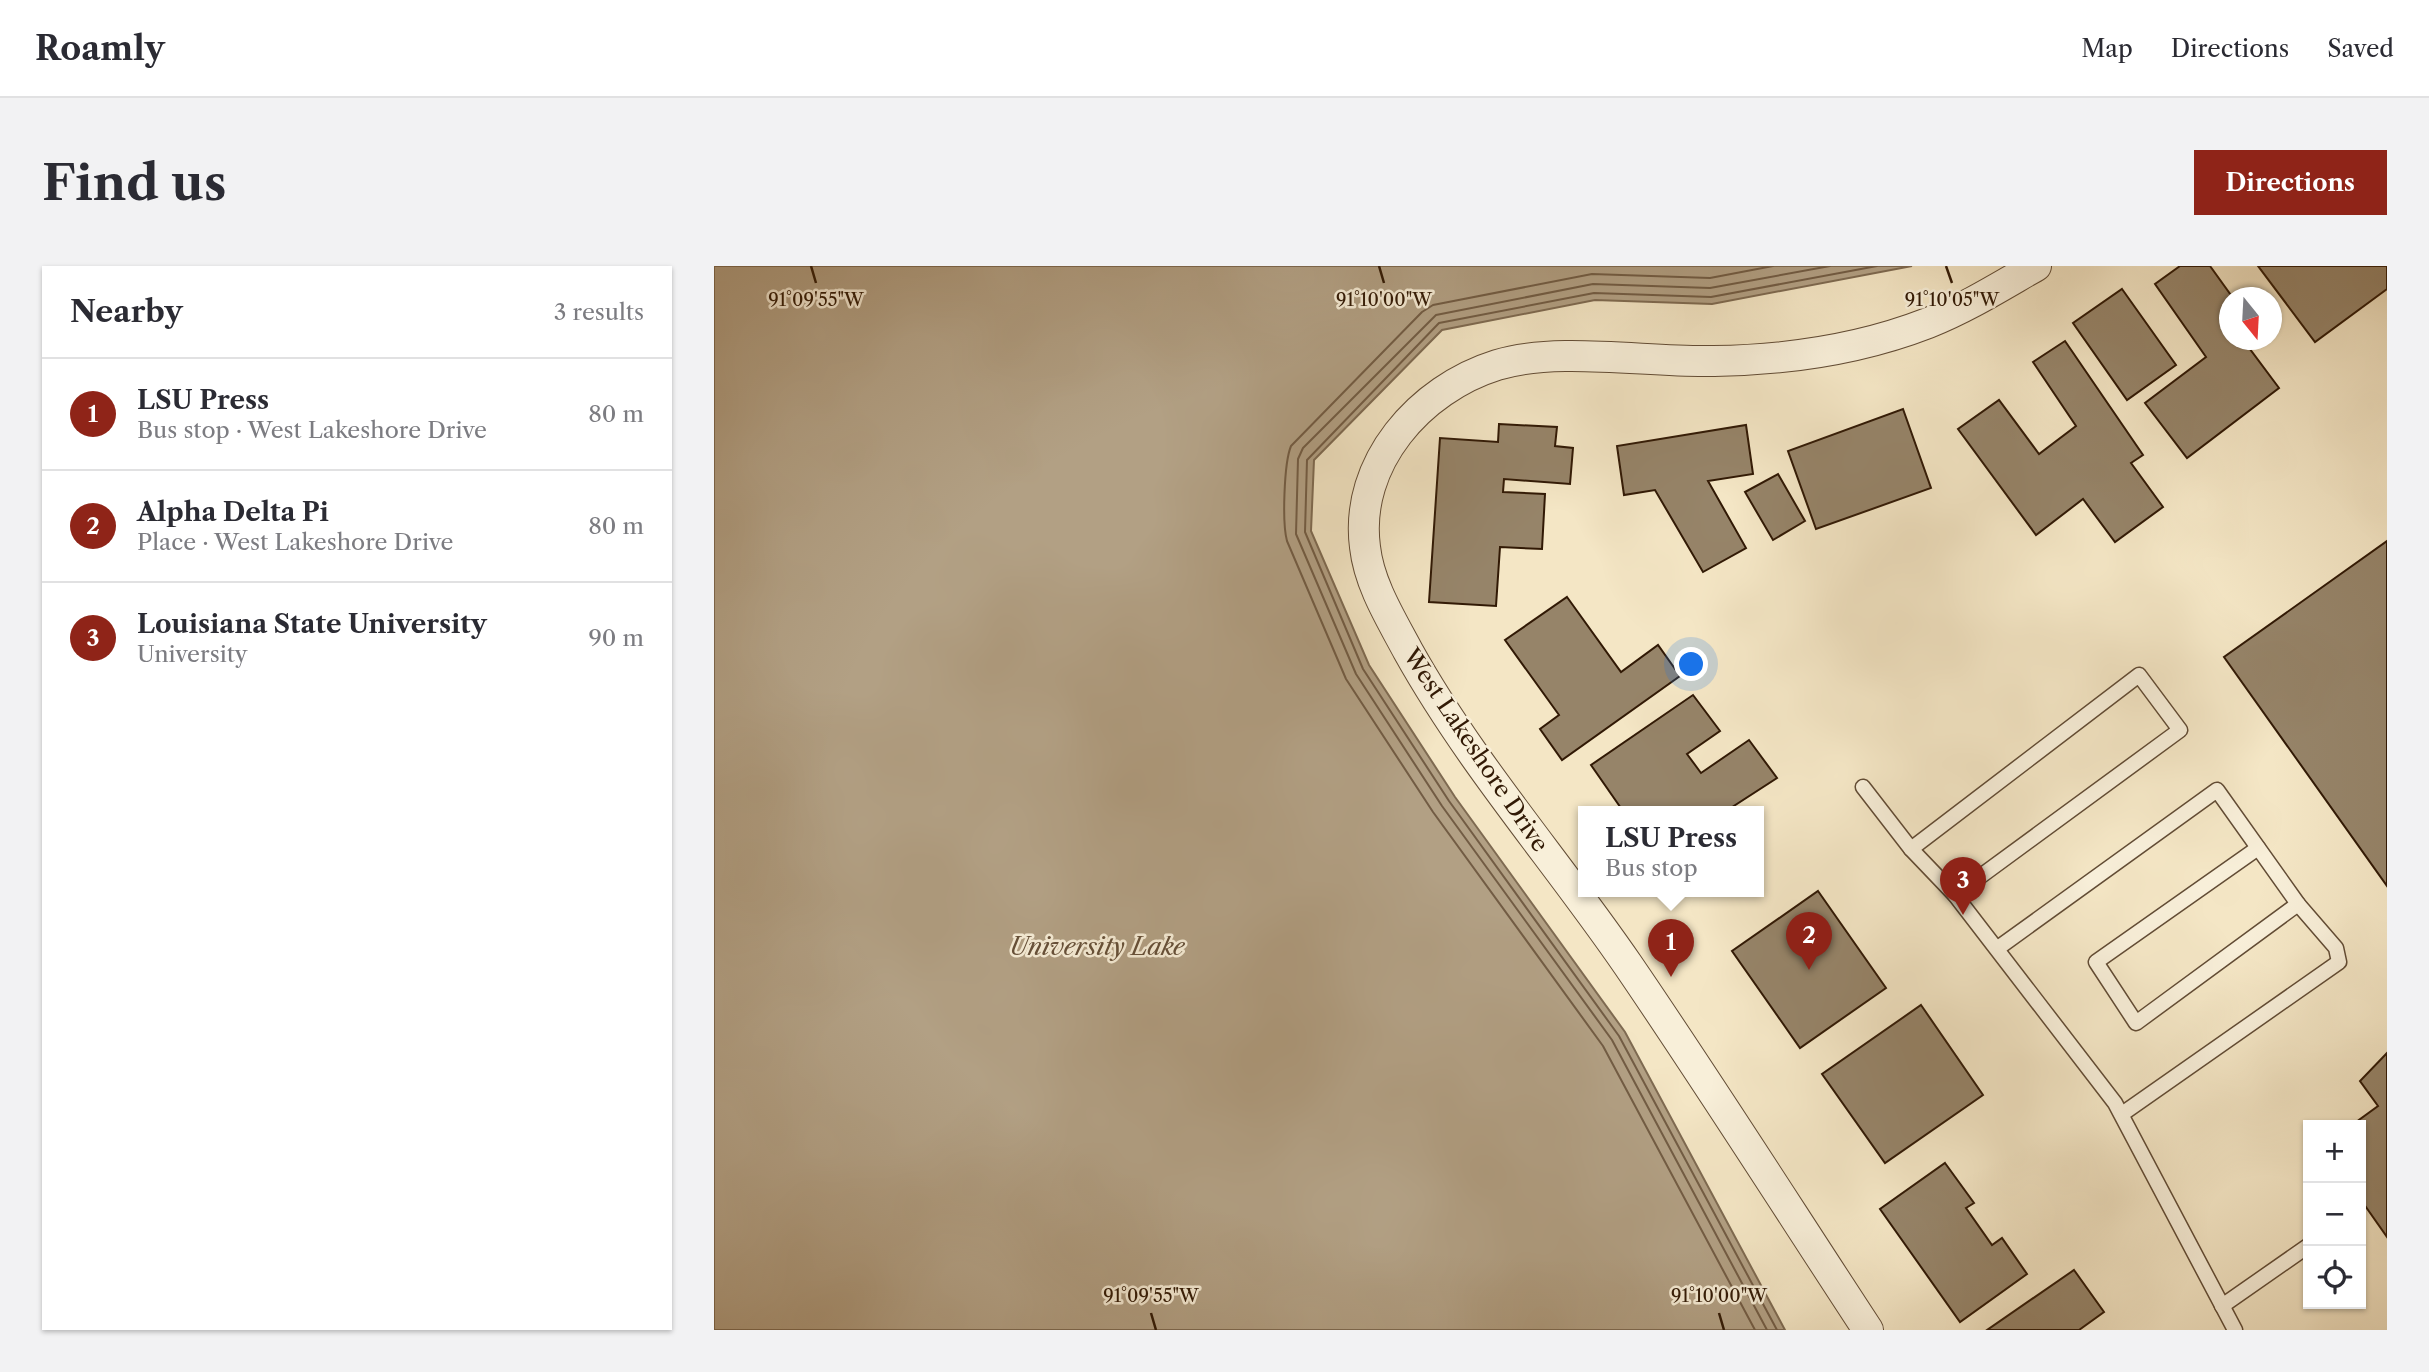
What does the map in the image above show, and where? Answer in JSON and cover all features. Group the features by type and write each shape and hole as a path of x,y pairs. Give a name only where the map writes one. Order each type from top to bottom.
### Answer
{"street":[{"name":"West Lakeshore Drive","path":"1868,1330 1626,962 1506,803 1424,679 1382,601 1368,565 1363,527 1367,495 1387,449 1419,408 1449,388 1498,364 1561,357 1714,361 1809,353 1870,340 1928,323 2036,266"}],"lane":[{"path":"1911,849 2139,675 2180,730 1955,895"},
{"path":"1863,787 1911,849 1955,895 1998,948 2122,1114 2235,1330"},
{"path":"1998,948 2217,789 2298,904 2336,948 2339,962 2122,1114"},
{"path":"2258,848 2096,962 2136,1023 2298,904"},
{"path":"2221,1306 2303,1249"}],"water":[{"name":"University Lake","path":"714,266 1912,266 1712,304 1595,300 1442,330 1314,460 1311,531 1369,665 1455,797 1625,1032 1785,1330 714,1330"}],"building":[{"path":"2180,266 2210,266 2225,287 2219,287 2219,350 2251,350 2279,388 2187,458 2145,403 2206,357 2155,284"},
{"path":"2258,266 2387,266 2387,289 2315,342 2282,298 2282,287 2274,287"},
{"path":"2122,289 2176,365 2127,400 2073,323"},
{"path":"2065,341 2143,455 2131,463 2163,507 2115,542 2083,499 2036,535 1958,429 1999,400 2039,454 2076,426 2033,362"},
{"path":"1903,409 1931,488 1816,529 1788,451"},
{"path":"1499,424 1557,427 1555,446 1573,448 1570,484 1504,479 1503,492 1545,494 1542,549 1500,547 1496,606 1429,602 1440,438 1498,442"},
{"path":"1746,425 1753,474 1708,481 1746,548 1703,572 1655,490 1624,495 1617,446"},
{"path":"1778,474 1805,521 1773,540 1745,492"},
{"path":"2387,541 2387,886 2224,657"},
{"path":"1567,597 1621,672 1658,645 1680,676 1562,760 1540,729 1559,715 1505,640"},
{"path":"1693,695 1720,731 1687,754 1701,773 1749,740 1777,778 1734,806 1620,806 1591,765"},
{"path":"1818,891 1886,988 1800,1048 1732,951"},
{"path":"1921,1005 1983,1095 1885,1163 1822,1074"},
{"path":"2387,1053 2387,1237 2366,1207 2366,1120 2359,1120 2378,1106 2360,1081"},
{"path":"1945,1163 1974,1203 1966,1208 1992,1245 2002,1238 2027,1274 1960,1322 1880,1209"},
{"path":"2074,1270 2104,1312 2079,1330 1987,1330"}],"place":[{"name":"Louisiana State University","path":"1963,915"},
{"name":"Alpha Delta Pi","path":"1809,970"},
{"name":"LSU Press","path":"1671,977"}]}
